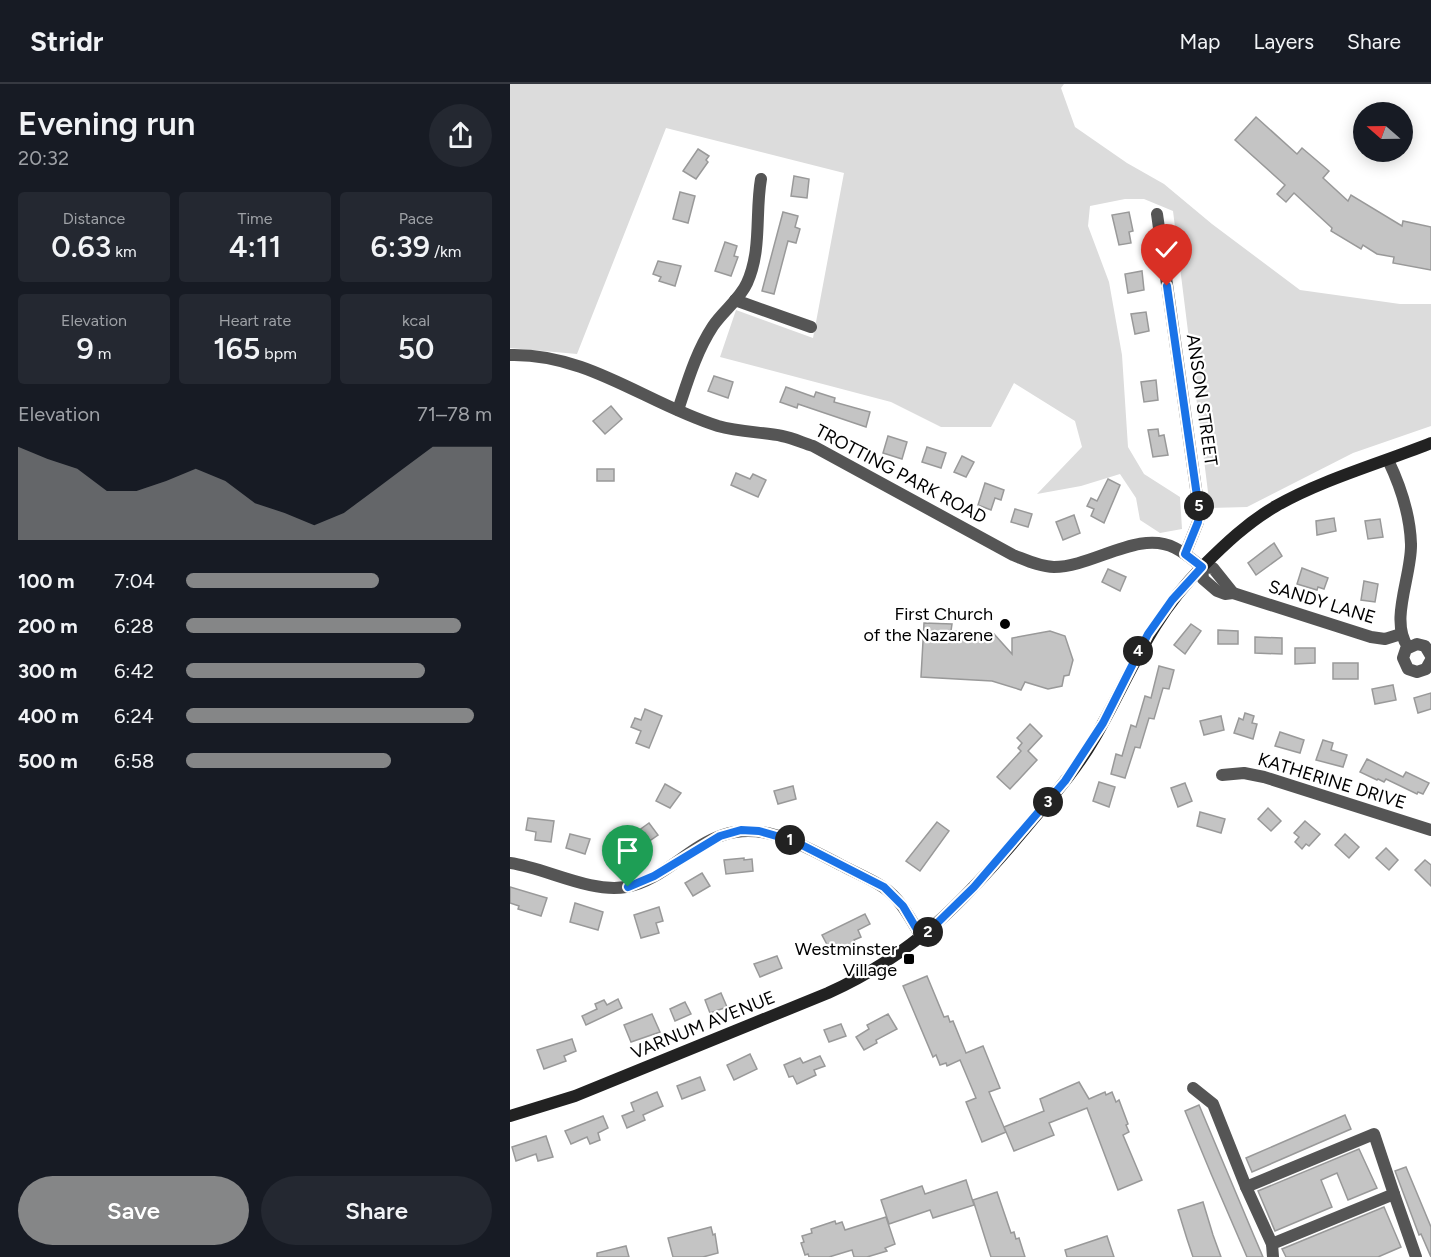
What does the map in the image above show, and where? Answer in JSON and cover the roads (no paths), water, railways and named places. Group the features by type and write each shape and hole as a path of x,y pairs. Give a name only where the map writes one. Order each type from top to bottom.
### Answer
{"main road":[{"name":"VARNUM AVENUE","path":"510,1116 575,1096 828,993 883,965 922,938 974,887 1065,781 1103,723 1148,634 1172,600 1202,567 1245,527 1276,506 1325,483 1431,443"}],"street":[{"path":"678,410 701,344 715,322 747,284 756,256 757,200 761,179"},
{"name":"ANSON STREET","path":"1157,214 1199,510 1198,522 1185,554"},
{"path":"735,300 811,327"},
{"name":"TROTTING PARK ROAD","path":"510,355 556,359 597,372 678,410 720,426 785,436 813,447 1031,562 1051,567 1074,566 1146,542 1167,545 1185,554 1202,567"},
{"path":"1388,460 1406,505 1411,545 1400,618 1401,634 1408,647"},
{"name":"SANDY LANE","path":"1202,567 1213,568 1233,593 1371,637 1385,639 1401,634"},
{"path":"1423,645 1431,658 1423,671 1411,670 1404,664 1403,658 1408,647 1423,645"},
{"name":"KATHERINE DRIVE","path":"1222,774 1244,773 1264,777 1431,830"},
{"path":"510,863 603,886 628,887 654,876 720,836 741,830 759,831 794,841 884,887 903,906 922,938"},
{"path":"1193,1088 1216,1110 1246,1187 1272,1244 1273,1257"},
{"path":"1246,1187 1374,1134 1416,1257"},
{"path":"1272,1244 1394,1194"}],"place":[{"name":"First Church of the Nazarene","path":"1005,624"},
{"name":"Westminster Village","path":"909,959"}]}
